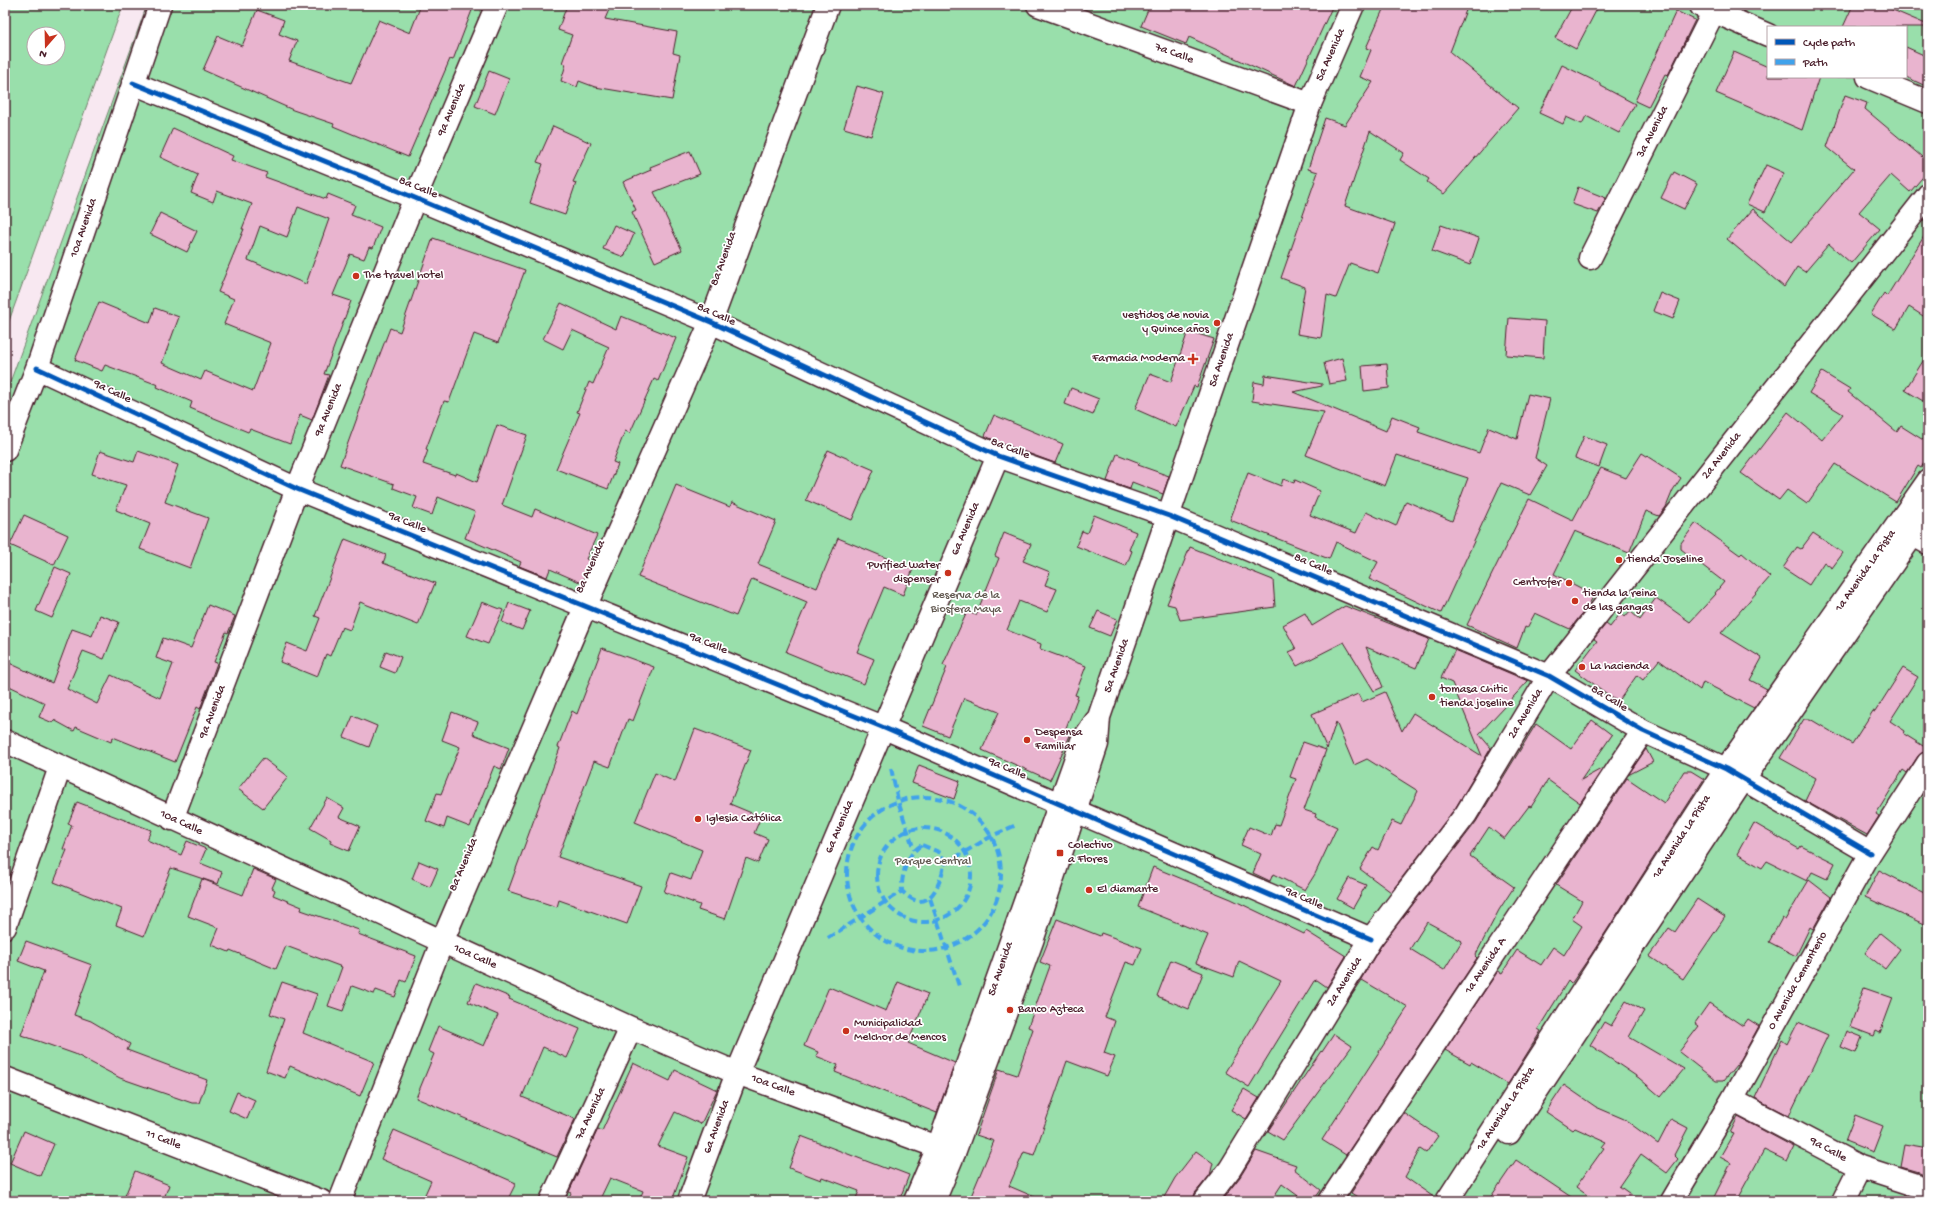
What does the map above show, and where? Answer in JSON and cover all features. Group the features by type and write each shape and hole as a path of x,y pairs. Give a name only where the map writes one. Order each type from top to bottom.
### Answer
{"street":[{"name":"10a Avenida","path":"5,450 37,368 160,5"},
{"name":"9a Avenida","path":"172,819 297,489 415,198 497,5"},
{"name":"8a Avenida","path":"340,1201 442,942 586,605 711,322 828,5"},
{"name":"7a Calle","path":"1038,5 1310,104"},
{"name":"5a Avenida","path":"934,1201 946,1150 1032,941 1068,806 1097,744 1099,717 1310,104 1353,5"},
{"path":"1710,7 1767,35"},
{"name":"3a Avenida","path":"1590,258 1710,7"},
{"path":"1870,78 1928,102"},
{"name":"8a Calle","path":"133,83 415,198 711,322 998,456 1169,516 1549,676 1643,731 1735,774 1870,853"},
{"name":"2a Avenida","path":"1205,1201 1230,1169 1371,939 1466,814 1549,676 1928,195"},
{"name":"9a Calle","path":"37,368 297,489 586,605 882,727 1068,806 1371,939"},
{"name":"6a Avenida","path":"689,1201 737,1073 882,727 998,456"},
{"name":"1a Avenida La Pista","path":"1914,534 1928,481"},
{"name":"1a Avenida La Pista","path":"1447,1201 1735,774 1914,534 1928,513"},
{"name":"1a Avenida A","path":"1330,1201 1643,731"},
{"name":"10a Calle","path":"5,741 172,819 631,1028 737,1073 946,1150"},
{"name":"0 Avenida Cementerio","path":"1672,1201 1732,1100 1870,853 1928,764"},
{"path":"5,927 60,767"},
{"name":"1a Avenida La Pista","path":"1464,1201 1735,774"},
{"name":"7a Avenida","path":"551,1201 631,1028"},
{"name":"11 Calle","path":"5,1078 321,1201"},
{"name":"9a Calle","path":"1732,1100 1860,1167 1928,1189"},
{"name":"5a Avenida","path":"914,1201 946,1150"},
{"path":"1843,1201 1860,1167"}],"green space":[{"path":"5,5 123,5 5,332"},
{"name":"Reserva de la Biosfera Maya","path":"147,5 1928,5 1928,1201 5,1201 5,396"}],"building":[{"path":"421,5 474,5 453,60 450,59 408,157 333,126 334,124 293,110 203,70 218,36 242,46 257,10 284,20 279,34 297,41 289,61 351,83 379,20 410,33"},
{"path":"567,5 611,5 605,19 677,32 673,53 680,55 672,100 595,87 579,81 577,87 561,81 566,64 562,63 572,35 558,30"},
{"path":"1150,5 1333,5 1296,86 1189,37 1186,44 1141,26"},
{"path":"1385,5 1468,5 1450,52 1518,108 1444,194 1427,182 1429,179 1400,160 1404,153 1370,131 1345,206 1395,224 1378,273 1350,263 1336,298 1327,295 1321,338 1297,334 1305,287 1281,278 1318,172 1308,169 1325,118 1345,125 1373,82 1360,77 1371,50 1366,48"},
{"path":"1573,5 1599,5 1576,49 1555,38"},
{"path":"1853,5 1881,5 1928,25 1928,27 1907,26 1843,26"},
{"path":"1676,11 1695,20 1668,75 1665,74 1648,107 1635,101"},
{"path":"1907,47 1928,57 1928,87 1907,77"},
{"path":"1734,52 1767,67 1767,78 1819,78 1802,130 1716,93"},
{"path":"1562,65 1601,84 1601,86 1635,104 1619,133 1586,116 1582,124 1566,117 1563,124 1539,113"},
{"path":"489,71 509,79 495,114 475,106"},
{"path":"857,86 884,94 871,136 844,128"},
{"path":"1845,95 1867,103 1865,109 1928,162 1928,171 1910,192 1891,175 1859,212 1880,229 1851,263 1829,244 1805,272 1797,267 1784,287 1727,239 1753,209 1792,242 1854,169 1827,147"},
{"path":"553,126 591,143 573,182 576,183 565,215 530,203 543,164 537,162"},
{"path":"173,128 233,156 231,160 267,173 265,177 326,199 328,194 355,205 351,215 381,227 373,248 369,247 364,259 350,254 333,295 351,301 324,374 329,375 312,420 300,415 290,444 250,429 248,432 190,408 192,402 157,387 158,385 105,365 102,371 75,360 99,302 150,323 155,308 179,317 162,363 201,380 205,371 253,391 271,343 224,324 234,299 218,292 244,229 242,229 252,204 217,191 213,202 191,193 198,175 160,157","holes":["298,207 329,219 306,284 248,260 260,226 287,237"]},
{"path":"690,151 700,174 654,192 682,250 655,262 632,212 636,210 623,182 651,170 650,167"},
{"path":"1766,165 1784,173 1765,212 1747,204"},
{"path":"1674,172 1697,184 1684,209 1661,198"},
{"path":"1578,187 1606,198 1598,213 1572,204"},
{"path":"160,213 197,231 187,252 150,234"},
{"path":"614,225 634,234 624,257 603,249"},
{"path":"1441,225 1479,238 1470,265 1432,251"},
{"path":"1928,230 1928,319 1909,307 1896,329 1871,314 1884,293 1887,296"},
{"path":"433,238 525,270 498,343 474,334 449,402 444,401 426,449 428,450 423,464 455,475 456,473 477,482 497,425 527,435 502,505 532,517 535,509 597,535 586,559 592,562 582,583 550,569 547,577 519,566 521,562 465,538 475,512 438,497 432,515 413,508 417,497 393,488 394,484 340,465 361,407 360,406 390,328 400,332"},
{"path":"1660,293 1680,301 1673,319 1653,311"},
{"path":"561,303 616,329 621,316 676,338 658,381 654,379 630,433 625,431 613,462 618,464 608,489 556,469 580,413 577,412 589,382 593,384 609,347 572,330 563,349 543,339"},
{"path":"1509,318 1545,321 1543,358 1506,355"},
{"path":"1188,331 1214,339 1197,387 1194,386 1176,427 1135,409 1150,374 1171,382"},
{"path":"1928,353 1928,404 1905,390"},
{"path":"1342,358 1347,381 1329,384 1324,363"},
{"path":"1387,364 1389,388 1364,391 1362,366"},
{"path":"1822,372 1850,389 1848,392 1897,432 1901,426 1928,443 1928,456 1921,468 1918,466 1896,502 1835,464 1807,504 1787,490 1779,500 1741,473 1788,412 1822,440 1843,414 1809,393"},
{"path":"1265,375 1322,384 1322,386 1293,392 1386,431 1392,416 1420,427 1418,432 1479,453 1489,427 1517,439 1528,394 1550,399 1535,458 1547,466 1530,495 1501,483 1441,613 1369,579 1378,562 1336,542 1329,559 1230,520 1248,473 1281,486 1283,479 1294,483 1295,480 1320,491 1310,515 1356,533 1366,512 1396,526 1406,501 1452,521 1468,478 1397,455 1385,486 1306,455 1324,412 1252,401 1254,382 1264,384"},
{"path":"1071,388 1099,399 1093,415 1065,404"},
{"path":"994,415 1063,444 1055,463 985,436"},
{"path":"1584,436 1607,445 1599,467 1575,458"},
{"path":"828,450 874,470 852,520 806,500"},
{"path":"100,451 134,462 138,451 178,465 165,502 208,518 190,568 140,549 150,524 116,510 126,485 92,474"},
{"path":"1642,453 1681,478 1673,490 1666,507 1659,516 1646,511 1629,553 1575,531 1554,574 1594,595 1588,606 1570,629 1535,613 1527,628 1525,627 1517,648 1467,625 1529,499 1573,520 1601,468 1626,478"},
{"path":"1117,454 1140,463 1138,465 1169,476 1163,494 1132,482 1130,489 1107,481"},
{"path":"676,485 730,507 732,502 776,521 758,564 817,588 838,538 913,569 903,595 884,587 857,652 874,659 864,684 786,652 807,602 752,579 736,616 638,577"},
{"path":"24,515 68,535 54,565 10,545"},
{"path":"1094,515 1136,532 1129,550 1132,551 1126,566 1076,546 1082,531 1087,533"},
{"path":"1696,523 1740,555 1742,553 1770,577 1721,633 1762,658 1750,680 1767,689 1754,708 1703,682 1700,690 1659,660 1643,680 1637,675 1618,702 1575,670 1597,641 1594,639 1606,624 1610,627 1620,614 1625,617 1630,611 1640,620 1656,598 1690,622 1716,594 1715,593 1724,582 1681,549 1681,543"},
{"path":"1004,533 1031,544 1023,561 1050,572 1045,585 1057,589 1047,612 1019,601 1007,630 1041,644 1040,649 1086,666 1075,695 1078,696 1066,728 1072,731 1050,780 982,750 999,712 964,698 948,736 923,726 947,667 943,665 967,612 976,615 999,558 995,556"},
{"path":"1813,533 1843,553 1832,568 1824,562 1809,585 1783,568 1797,547 1801,549"},
{"path":"345,539 386,555 383,563 435,583 418,625 360,602 350,630 342,627 330,656 326,654 317,677 280,662 287,643 307,651 320,618 315,616"},
{"path":"1190,547 1273,580 1275,607 1180,620 1175,606 1167,604"},
{"path":"55,567 71,574 52,618 36,611"},
{"path":"482,602 503,610 488,644 467,636"},
{"path":"509,603 530,611 522,630 502,622"},
{"path":"208,605 235,616 228,633 226,632 214,662 217,663 200,709 197,707 175,762 113,737 111,742 76,727 74,731 54,720 53,723 39,717 45,703 5,684 5,661 52,683 72,629 92,636 100,615 119,622 104,659 83,651 67,689 97,704 111,675 160,698 173,664 156,658 163,638 191,648"},
{"path":"1345,606 1429,639 1416,668 1366,647 1383,687 1374,691 1344,642 1297,666 1289,652 1296,649 1283,625 1305,613 1312,626"},
{"path":"1098,611 1117,619 1110,636 1090,628"},
{"path":"602,648 654,667 633,721 628,719 610,767 594,761 558,857 641,886 627,924 559,900 557,907 508,891 560,748 558,747 572,711 577,714"},
{"path":"1455,650 1528,681 1479,734 1491,748 1456,807 1391,892 1360,869 1373,847 1378,850 1392,821 1401,825 1418,791 1367,759 1354,765 1336,722 1327,749 1312,714 1358,694 1362,702 1385,692 1402,731 1413,713 1482,756 1452,683 1441,678"},
{"path":"386,651 401,657 395,673 380,667"},
{"path":"1903,668 1918,677 1890,721 1905,731 1904,734 1928,749 1918,756 1907,773 1903,770 1876,814 1879,816 1867,835 1805,801 1816,778 1780,758 1804,719 1810,719 1852,744 1873,711 1875,712"},
{"path":"452,712 478,722 473,734 509,748 501,769 494,766 470,827 447,818 444,828 426,821 437,793 441,794 460,747 442,740"},
{"path":"353,716 377,726 369,747 344,737"},
{"path":"1592,720 1612,735 1581,780 1603,768 1580,803 1548,780 1531,807 1529,806 1504,839 1489,827 1470,856 1514,887 1499,910 1475,956 1477,958 1346,1155 1322,1140 1408,1007 1362,980 1348,1001 1381,946 1476,822 1536,724 1571,749","holes":["1427,922 1462,941 1444,970 1410,949"]},
{"path":"695,729 751,750 730,804 761,817 754,833 768,839 758,863 746,858 725,919 698,910 700,905 664,892 671,873 691,880 702,850 635,822 655,773 675,782"},
{"path":"1303,742 1326,750 1304,810 1316,814 1315,817 1337,827 1315,874 1305,890 1273,874 1270,881 1253,873 1261,854 1241,845 1249,827 1271,836 1275,824 1279,825 1296,779 1290,777"},
{"path":"1646,749 1653,762 1628,775"},
{"path":"263,758 288,777 263,808 238,789"},
{"path":"919,765 960,781 954,799 912,783"},
{"path":"1684,771 1691,771 1704,779 1591,955 1571,984 1568,981 1538,1029 1541,1031 1508,1084 1471,1062 1470,1064 1445,1050 1498,971 1502,973 1517,950 1541,965 1553,947 1564,955 1582,926 1572,919 1582,901 1556,885 1627,778 1664,803"},
{"path":"327,798 344,808 339,817 360,826 349,851 330,843 331,840 310,828"},
{"path":"77,802 151,830 147,840 181,855 187,841 206,849 200,863 222,872 218,884 171,868 144,936 116,925 122,909 54,882 67,850 63,849 72,825 68,824"},
{"path":"1754,823 1799,849 1801,846 1835,863 1827,879 1812,872 1807,881 1767,861 1762,868 1737,854"},
{"path":"419,861 438,869 430,887 412,879"},
{"path":"1153,867 1231,899 1304,934 1306,931 1346,956 1327,987 1317,980 1314,981 1249,1087 1225,1072 1281,981 1239,961 1234,977 1196,963 1208,935 1138,907"},
{"path":"253,869 276,879 272,888 275,890 273,895 302,907 301,910 359,930 358,934 416,956 406,982 401,980 395,997 376,990 374,994 352,986 343,1011 328,1006 342,967 286,946 276,969 230,950 229,952 212,945 219,928 188,916 202,879 243,895"},
{"path":"1879,870 1928,895 1928,926 1865,897"},
{"path":"1349,878 1366,885 1353,908 1337,899"},
{"path":"1809,880 1831,897 1813,929 1810,927 1796,956 1769,942 1782,918 1785,920"},
{"path":"1697,899 1725,917 1683,979 1649,956 1669,928 1675,932"},
{"path":"1057,919 1100,936 1101,933 1142,948 1135,965 1126,962 1105,1017 1115,1021 1104,1053 1115,1057 1107,1076 1067,1061 1034,1155 1024,1152 1009,1186 1044,1201 969,1201 994,1141 976,1135 999,1069 1017,1075 1033,1029 1028,1027 1050,966 1040,962"},
{"path":"1880,933 1900,949 1885,969 1865,953"},
{"path":"26,941 92,965 74,1015 91,1021 130,1044 127,1050 207,1080 199,1103 192,1103 120,1078 75,1054 21,1035 44,971 18,961"},
{"path":"1171,960 1203,973 1189,1009 1157,996"},
{"path":"282,982 317,994 303,1033 374,1062 360,1096 290,1066 285,1078 266,1071 284,1019 270,1014"},
{"path":"898,982 928,994 908,1043 955,1063 937,1113 835,1072 838,1065 816,1056 818,1052 804,1046 829,987 886,1011"},
{"path":"476,983 510,997 509,999 580,1029 567,1058 543,1047 522,1097 575,1119 557,1157 416,1098 434,1054 428,1051 438,1026 484,1046 498,1015 468,1002"},
{"path":"1864,988 1893,998 1880,1033 1876,1031 1874,1036 1850,1027"},
{"path":"1626,1001 1644,1011 1629,1037 1684,1069 1661,1097 1639,1078 1590,1045 1604,1022 1611,1026"},
{"path":"1709,1003 1743,1026 1748,1019 1759,1026 1741,1059 1723,1081 1716,1081 1679,1052 1699,1026 1695,1023"},
{"path":"1798,1022 1828,1035 1789,1116 1755,1098 1782,1040 1787,1044"},
{"path":"1847,1031 1862,1037 1856,1053 1841,1047"},
{"path":"1334,1034 1352,1046 1283,1140 1268,1131"},
{"path":"633,1063 670,1081 675,1070 717,1090 701,1124 675,1112 658,1146 688,1157 672,1201 639,1201 643,1191 610,1178 599,1201 567,1201 571,1193 569,1192 598,1129 602,1131"},
{"path":"1564,1085 1596,1107 1624,1119 1658,1144 1671,1119 1688,1128 1674,1155 1678,1159 1667,1173 1641,1154 1619,1186 1640,1201 1595,1201 1576,1187 1604,1148 1602,1147 1606,1142 1575,1128 1573,1130 1546,1112"},
{"path":"1244,1089 1259,1098 1246,1119 1231,1110"},
{"path":"237,1092 255,1100 247,1119 229,1111"},
{"path":"1404,1113 1438,1136 1426,1153 1420,1149 1405,1177 1435,1198 1435,1201 1407,1201 1398,1195 1393,1201 1364,1201 1351,1193"},
{"path":"1855,1115 1883,1126 1873,1152 1845,1141"},
{"path":"1738,1117 1794,1147 1787,1161 1764,1150 1736,1201 1712,1201 1731,1163 1720,1157 1733,1134 1730,1133"},
{"path":"394,1130 516,1183 507,1201 422,1201 431,1181 381,1159"},
{"path":"24,1131 54,1144 40,1176 10,1163"},
{"path":"801,1136 887,1169 888,1167 909,1175 899,1201 855,1201 859,1191 822,1177 821,1180 789,1168"},
{"path":"1905,1145 1928,1149 1925,1174 1901,1167"},
{"path":"1196,1151 1213,1163 1210,1175 1195,1193 1193,1201 1162,1201 1175,1178"},
{"path":"1256,1151 1296,1165 1294,1169 1321,1190 1313,1201 1305,1201 1282,1184 1271,1201 1221,1201 1240,1177"},
{"path":"1516,1160 1577,1201 1488,1201"},
{"path":"135,1171 169,1185 163,1201 123,1201"}],"marked path":[{"path":"891,768 898,801 914,850"},
{"path":"916,797 932,797 946,800 960,806 973,814 984,825 998,852 1001,874 1000,889 992,910 984,923 973,934 946,948 932,951 916,951 902,948 888,942 875,934 864,923 850,896 847,882 847,866 850,852 856,838 864,825 875,814 902,800 916,797"},
{"path":"944,864 992,836 1016,825"},
{"path":"924,828 942,831 957,842 968,857 971,875 968,893 957,908 942,919 924,922 906,919 891,908 880,893 877,875 880,857 891,842 906,831 924,828"},
{"path":"922,845 941,853 944,863 939,882 933,894 924,901 918,901 907,896 902,891 902,885 906,865 912,853 922,845"},
{"path":"828,938 902,891"},
{"path":"930,898 959,986"}],"cycle path":[{"path":"133,83 415,198 711,322 998,456 1169,516 1549,676 1643,731 1726,769 1870,853"},
{"path":"37,368 297,489 882,727 1371,939"}],"place":[{"name":"The travel hotel","path":"356,276"},
{"name":"vestidos de novia y Quince años","path":"1217,323"},
{"name":"Farmacia Moderna","path":"1193,359"},
{"name":"tienda Joseline","path":"1619,560"},
{"name":"Purified water dispenser","path":"948,573"},
{"name":"Centrofer","path":"1569,583"},
{"name":"tienda la reina de las gangas","path":"1575,601"},
{"name":"La hacienda","path":"1582,667"},
{"name":"tomasa Chitic tienda joseline","path":"1432,697"},
{"name":"Despensa Familiar","path":"1027,740"},
{"name":"Iglesia Católica","path":"698,819"},
{"name":"Colectivo a Flores","path":"1060,853"},
{"name":"El diamante","path":"1089,890"},
{"name":"Banco Azteca","path":"1010,1010"},
{"name":"Municipalidad Melchor de Mencos","path":"846,1031"}],"park label":[{"name":"Parque Central","path":"933,862"}]}
